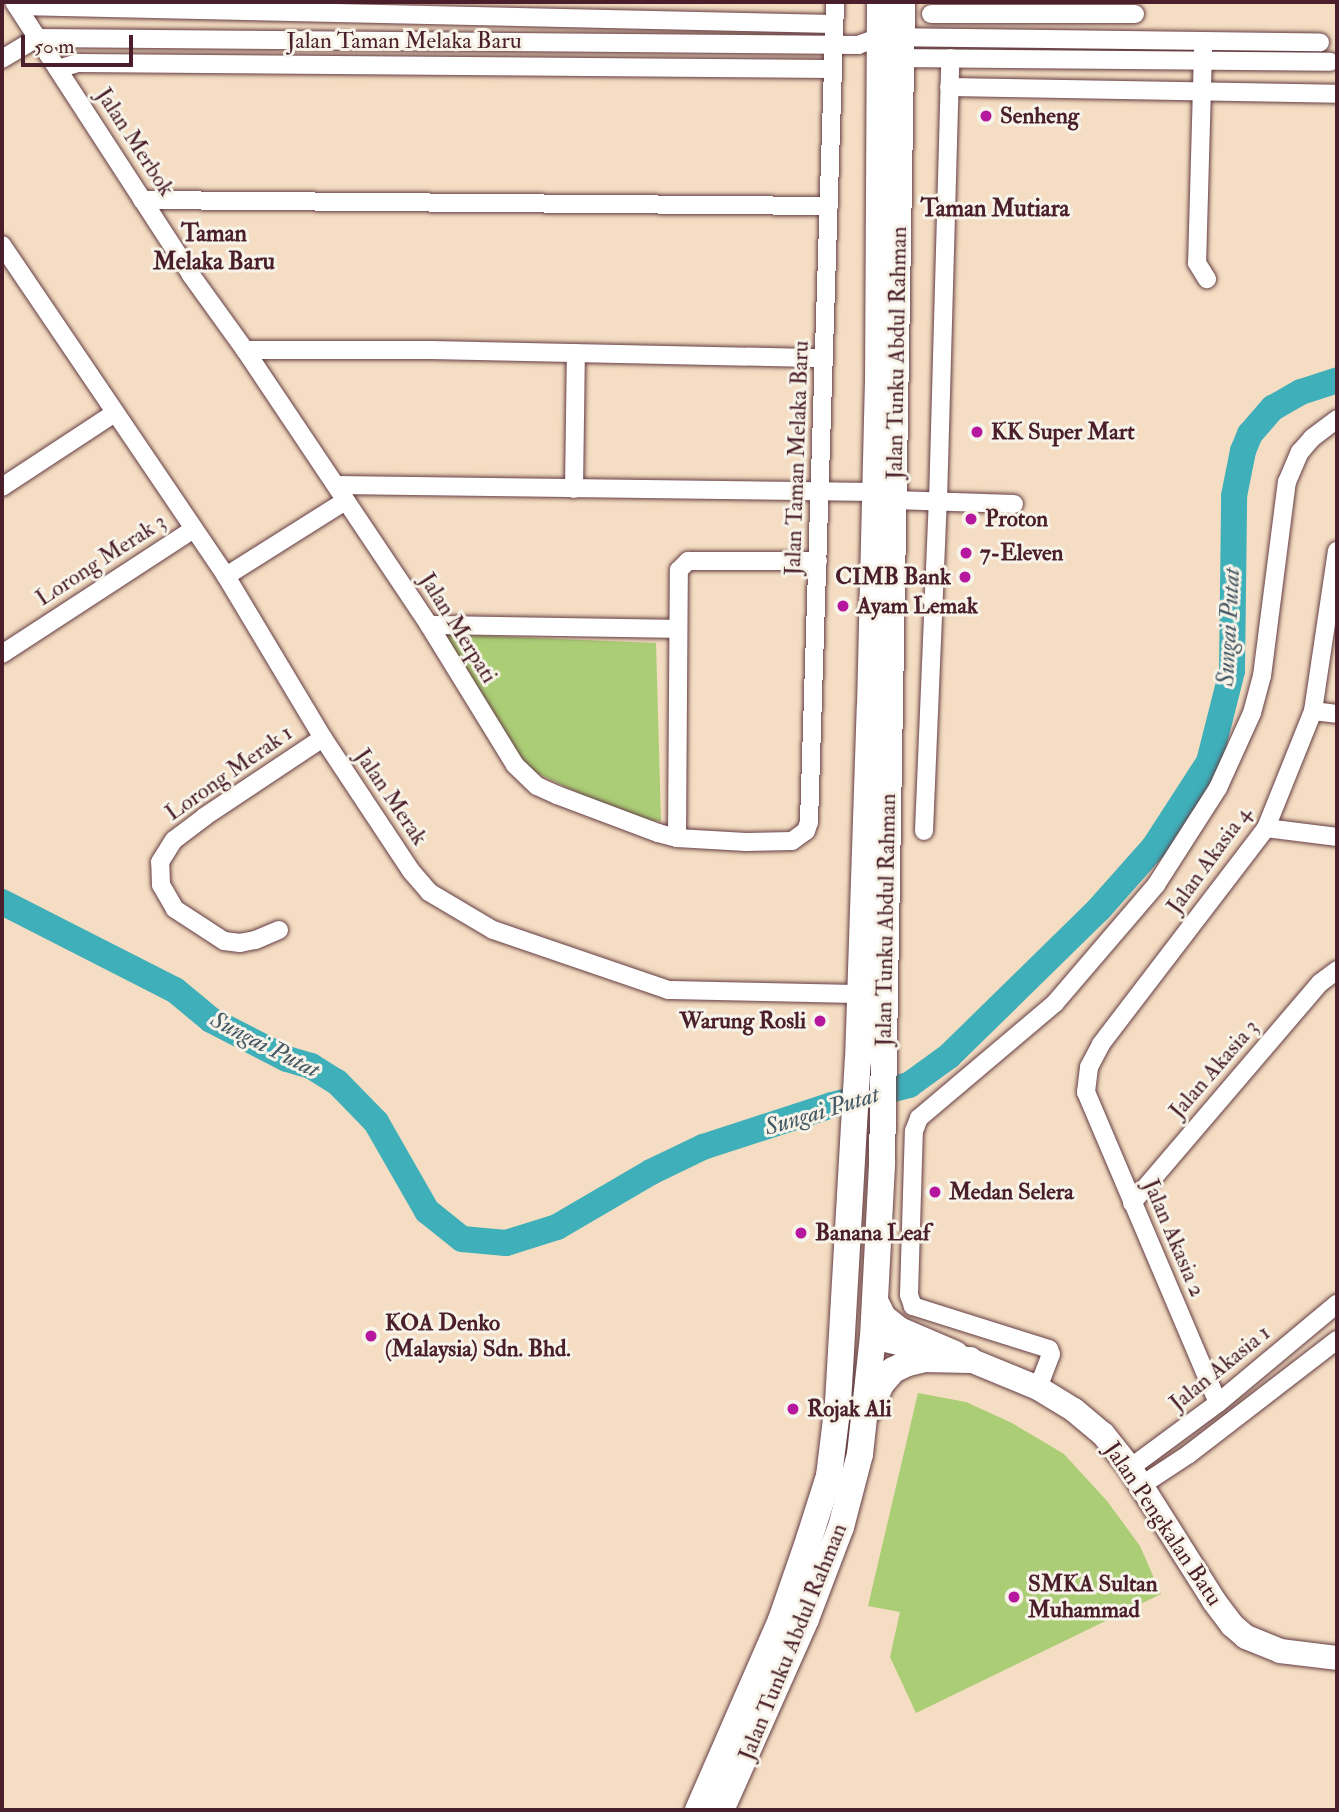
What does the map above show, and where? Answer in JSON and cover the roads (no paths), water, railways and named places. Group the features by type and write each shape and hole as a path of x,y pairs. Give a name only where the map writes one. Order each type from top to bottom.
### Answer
{"main road":[{"name":"Jalan Tunku Abdul Rahman","path":"698,1810 781,1620 825,1491 838,1403 855,1118 871,1061 884,496 885,47 880,2"},
{"name":"Jalan Tunku Abdul Rahman","path":"885,47 902,2"},
{"name":"Jalan Tunku Abdul Rahman","path":"721,1810 806,1619 841,1527 860,1454 873,1337 882,1164 882,1115 859,994 884,496"},
{"path":"825,1491 839,1460 854,1363 864,1344 873,1337 856,1303 853,1165"},
{"path":"875,1301 883,1317 899,1330 970,1360"},
{"name":"Jalan Pengkalan Batu","path":"873,1337 970,1360 1038,1388 1088,1421 1136,1476 1214,1601 1232,1625 1246,1637 1280,1651 1337,1658"},
{"path":"860,1454 871,1406 881,1384 893,1370 925,1359 970,1360"}],"street":[{"path":"703,2 703,21"},
{"name":"Jalan Taman Melaka Baru","path":"792,841 806,831 809,822 835,2"},
{"path":"15,4 372,14 605,10 703,21 834,24"},
{"name":"Jalan Merbok","path":"15,4 191,275"},
{"path":"930,37 931,8 1071,8 1135,14"},
{"path":"1071,8 1071,60"},
{"path":"604,42 605,10"},
{"path":"370,65 372,14"},
{"path":"885,47 930,37 1320,42"},
{"path":"2,59 37,38 834,45 885,47 950,58 1330,62"},
{"path":"502,66 503,41"},
{"path":"1203,41 1197,263 1207,279"},
{"path":"924,831 938,501 950,58"},
{"name":"Jalan Taman Melaka Baru","path":"58,69 78,63 834,69"},
{"path":"949,87 1337,94"},
{"path":"142,200 829,206"},
{"name":"Jalan Merak","path":"2,245 113,414 226,576 323,738 411,871 429,892 493,930 668,990 859,994"},
{"name":"Jalan Merpati","path":"191,275 245,350 429,625 524,775 557,795 677,838 792,841"},
{"path":"245,350 824,358"},
{"path":"574,489 576,353"},
{"path":"2,487 113,414"},
{"path":"1038,1388 1051,1354 1049,1349 913,1306 909,1295 914,1131 919,1118 1055,1003 1156,886 1218,788 1252,713 1262,676 1287,482 1300,452 1312,438 1337,419"},
{"path":"226,576 341,493 574,489 820,491 938,501 1014,503"},
{"name":"Lorong Merak 3","path":"2,654 192,530"},
{"name":"Jalan Akasia 4","path":"1086,1092 1089,1066 1101,1044 1266,828 1313,711 1337,551"},
{"path":"677,838 676,629 679,570 688,561 818,561"},
{"path":"429,625 676,629"},
{"path":"1313,711 1337,714"},
{"name":"Lorong Merak 1","path":"279,930 268,936 240,943 224,941 186,919 166,898 161,885 160,862 165,850 204,817 323,738"},
{"path":"1266,828 1337,837"},
{"name":"Jalan Akasia 3","path":"1132,1203 1320,983 1337,970"},
{"name":"Jalan Akasia 2","path":"1086,1092 1218,1403"},
{"path":"882,1164 913,1170"},
{"name":"Jalan Akasia 1","path":"1136,1476 1218,1403 1337,1304"},
{"path":"1136,1476 1189,1454 1337,1340"}],"waterway":[{"name":"Sungai Putat","path":"2,902 175,990 211,1020 287,1059 311,1066 337,1082 376,1122 427,1211 462,1239 506,1243 557,1227 651,1172 703,1147 832,1105 909,1085 949,1056 1099,909 1154,847 1209,762 1232,671 1234,496 1243,451 1250,434 1273,408 1301,392 1337,380"}],"place":[{"name":"Senheng","path":"986,116"},
{"name":"KK Super Mart","path":"977,432"},
{"name":"Proton","path":"971,519"},
{"name":"7-Eleven","path":"966,553"},
{"name":"CIMB Bank","path":"965,577"},
{"name":"Ayam Lemak","path":"843,606"},
{"name":"Warung Rosli","path":"820,1021"},
{"name":"Medan Selera","path":"935,1192"},
{"name":"Banana Leaf","path":"801,1233"},
{"name":"KOA Denko (Malaysia) Sdn. Bhd.","path":"371,1336"},
{"name":"Rojak Ali","path":"793,1409"},
{"name":"SMKA Sultan Muhammad","path":"1014,1597"}],"district":[{"name":"Taman Mutiara","path":"995,209"},
{"name":"Taman Melaka Baru","path":"214,248"}]}
